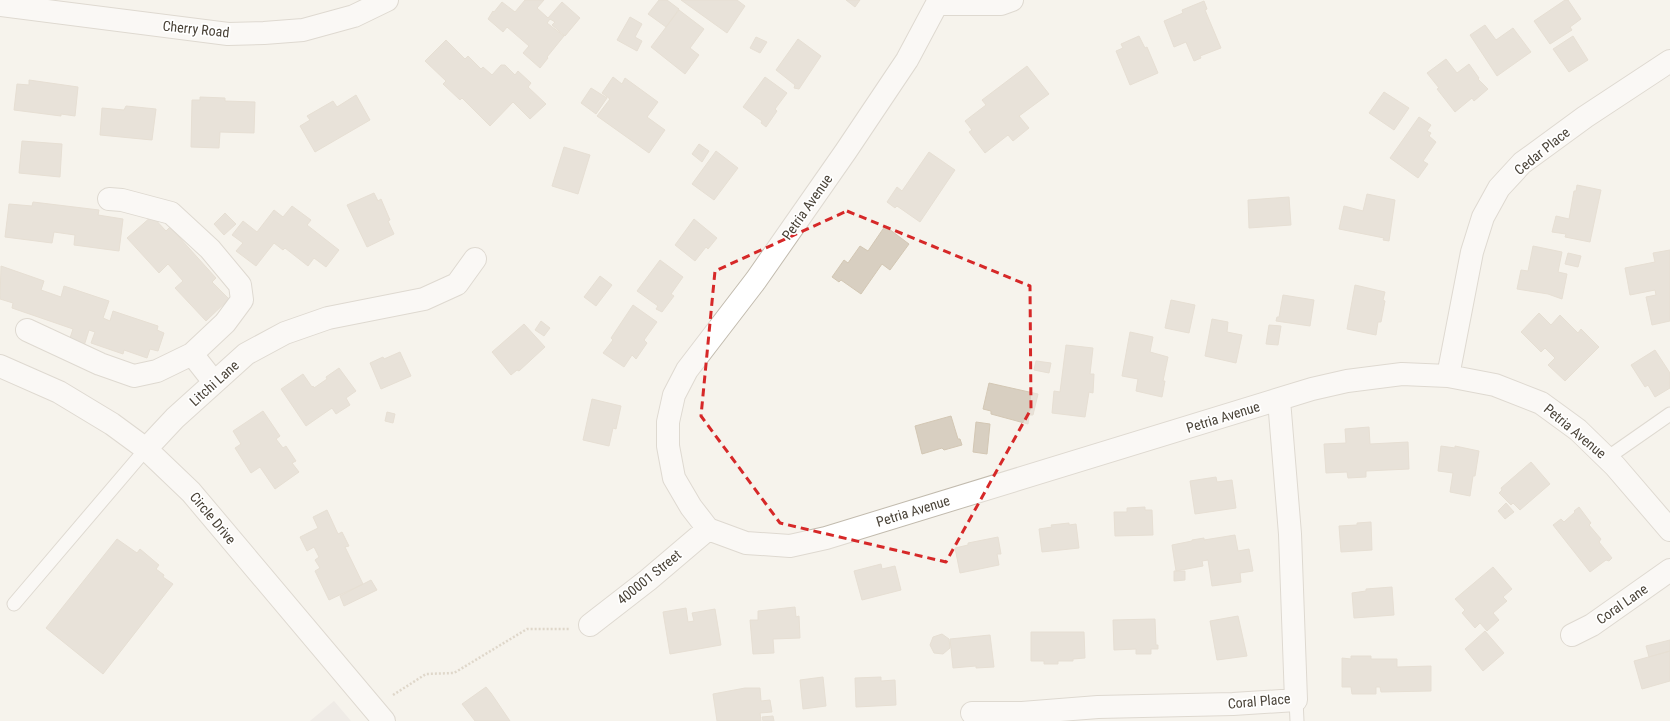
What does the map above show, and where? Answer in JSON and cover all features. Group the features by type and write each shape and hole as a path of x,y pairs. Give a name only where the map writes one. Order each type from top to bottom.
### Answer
{"street":[{"name":"Cherry Road","path":"0,5 228,34 303,30 354,16 387,0"},
{"path":"938,2 1001,4 1012,0"},
{"name":"Petria Avenue","path":"938,2 907,60 756,280 687,370 674,395 668,422 668,446 674,478 691,506 708,529 746,543 790,546 826,538 1312,389 1347,380 1402,374 1448,376 1495,385 1541,403 1578,430 1607,458 1670,530"},
{"name":"Cedar Place","path":"1448,376 1472,252 1483,216 1499,188 1522,163 1585,117 1670,60"},
{"path":"27,330 100,364 134,376 157,371 192,354 225,323 242,300 240,285 210,249 171,212 122,200 109,199"},
{"name":"Litchi Lane","path":"146,449 175,418 246,354 284,333 328,318 424,299 457,284 476,259"},
{"path":"192,354 214,382"},
{"name":"Circle Drive","path":"0,366 59,392 112,424 146,449 191,492 378,715"},
{"name":"Coral Place","path":"972,713 1022,713 1098,707 1233,704 1297,710 1290,534 1278,400"},
{"name":"400001 Street","path":"590,625 648,580 708,529"},
{"name":"Coral Lane","path":"1572,635 1592,625 1670,570"}],"lane":[{"path":"1607,458 1670,414"},
{"name":"Litchi Lane","path":"14,604 146,449"}],"path":[{"path":"378,715 426,674 454,673 527,629 566,630 590,625"}],"highlighted area":[{"path":"847,211 1030,286 1031,409 946,562 780,523 701,416 715,271"}],"shaded area":[{"path":"334,701 351,721 310,721"}],"building":[{"path":"525,0 544,0 537,8 548,18 562,2 580,18 565,36 552,25 555,22 550,19 547,23 564,36 540,68 523,53 529,46 507,27 503,32 488,19 493,11 494,12 502,2 515,12"},
{"path":"659,0 667,0 679,9 666,27 648,14"},
{"path":"681,0 737,0 745,6 727,33"},
{"path":"846,0 860,0 855,7"},
{"path":"1565,0 1568,0 1581,19 1570,27 1572,30 1550,44 1534,21"},
{"path":"1204,1 1207,9 1205,10 1221,48 1200,56 1201,58 1194,61 1186,42 1174,47 1164,21 1183,13 1182,10"},
{"path":"679,10 704,29 690,48 699,55 685,74 651,47"},
{"path":"630,17 642,24 635,37 642,41 637,51 617,40"},
{"path":"1485,25 1496,40 1513,28 1531,52 1497,76 1470,35"},
{"path":"1139,36 1145,48 1147,47 1158,73 1130,85 1116,51 1123,48 1121,44"},
{"path":"1573,36 1588,60 1569,72 1553,49"},
{"path":"756,37 767,42 760,53 750,48"},
{"path":"798,39 821,56 799,89 794,88 795,85 776,70"},
{"path":"446,40 465,59 468,56 481,69 483,67 492,75 501,65 505,65 515,75 518,71 531,83 528,87 546,104 530,119 513,102 490,126 462,98 460,100 443,84 446,81 425,61"},
{"path":"1446,59 1457,73 1469,64 1479,78 1478,79 1488,89 1474,101 1472,98 1455,112 1437,89 1439,88 1427,73"},
{"path":"1027,66 1049,94 1019,116 1029,128 1013,141 1008,135 985,153 969,132 972,130 965,121 986,105 982,100"},
{"path":"613,77 622,84 625,78 658,102 647,117 665,130 649,153 597,116 610,99 602,93"},
{"path":"765,77 787,93 775,109 777,111 766,127 761,123 762,121 743,107"},
{"path":"29,80 78,87 75,116 61,114 61,116 14,110 17,84 29,85"},
{"path":"591,88 607,98 596,114 581,103"},
{"path":"1384,92 1409,108 1394,130 1369,113"},
{"path":"356,95 370,120 315,152 300,126 310,120 307,116 333,101 337,107"},
{"path":"200,97 225,98 225,101 255,102 254,133 220,132 219,148 191,147 192,100 200,100"},
{"path":"126,106 156,109 152,140 100,135 102,108 124,110"},
{"path":"1419,117 1431,125 1427,131 1431,133 1429,136 1436,142 1423,161 1428,164 1418,178 1390,158"},
{"path":"22,141 62,144 60,177 19,173"},
{"path":"699,144 709,151 702,162 692,154"},
{"path":"564,147 590,155 578,194 552,186"},
{"path":"716,151 738,168 714,200 692,184"},
{"path":"929,152 955,170 920,222 897,206 895,208 887,202 897,187 902,191"},
{"path":"1577,185 1601,190 1590,242 1565,237 1566,234 1552,232 1556,216 1569,219 1574,191 1576,191"},
{"path":"374,193 378,201 381,199 394,234 367,247 347,205"},
{"path":"1367,194 1395,200 1389,241 1383,240 1384,238 1339,229 1344,206 1363,211"},
{"path":"1289,197 1291,225 1249,228 1248,200"},
{"path":"33,202 99,210 98,215 123,219 119,251 74,245 75,235 54,232 52,243 5,237 9,204 32,206"},
{"path":"292,206 311,220 307,225 339,250 326,267 314,258 308,266 285,248 283,250 274,243 256,266 236,251 243,243 232,235 243,221 257,232 274,210 283,217"},
{"path":"225,213 236,224 224,235 214,224"},
{"path":"152,216 166,231 170,227 216,278 212,282 229,299 206,321 175,288 183,281 168,264 159,273 127,238"},
{"path":"694,219 717,238 708,249 706,247 695,261 675,245"},
{"path":"885,226 909,244 890,270 882,264 861,294 841,280 839,282 832,277 844,260 848,263 860,246 868,251"},
{"path":"1533,246 1562,252 1558,272 1567,274 1562,299 1548,294 1517,289 1521,270 1528,271"},
{"path":"1670,250 1670,321 1652,325 1646,297 1656,295 1655,290 1630,295 1625,268 1655,262 1653,253"},
{"path":"1568,253 1581,256 1578,267 1565,264"},
{"path":"660,260 683,277 671,294 674,296 662,312 656,309 658,306 637,291"},
{"path":"1,266 44,281 41,290 61,297 64,286 109,301 103,318 110,321 113,311 158,326 157,330 164,333 158,351 150,349 147,358 124,350 123,354 91,343 95,332 89,330 83,349 68,344 73,329 12,308 13,303 0,299"},
{"path":"600,276 612,285 596,306 584,297"},
{"path":"1355,285 1385,292 1381,322 1378,322 1376,335 1347,329"},
{"path":"1283,295 1314,300 1310,326 1276,321 1277,317 1279,317"},
{"path":"1171,300 1195,305 1189,333 1165,328"},
{"path":"633,305 657,322 644,340 647,343 636,359 632,355 624,367 603,353 613,340 611,338"},
{"path":"1539,313 1551,325 1560,315 1578,333 1581,329 1599,347 1565,381 1548,365 1555,358 1545,348 1541,352 1521,332"},
{"path":"1212,319 1228,322 1227,332 1242,335 1236,363 1205,356"},
{"path":"541,321 550,328 544,336 535,330"},
{"path":"524,324 545,347 519,371 517,370 511,375 492,352"},
{"path":"1269,325 1281,326 1278,345 1266,344"},
{"path":"1130,332 1153,337 1150,352 1168,357 1163,381 1165,381 1162,397 1136,391 1138,379 1122,376"},
{"path":"1066,345 1093,348 1090,374 1094,374 1093,393 1089,392 1085,417 1052,413 1054,391 1060,392"},
{"path":"1655,350 1670,373 1670,388 1655,397 1648,385 1645,387 1631,365"},
{"path":"400,352 411,376 381,389 370,363"},
{"path":"1036,361 1051,363 1049,373 1034,370"},
{"path":"339,368 356,391 346,398 350,405 336,414 332,408 306,426 281,389 303,374 314,388"},
{"path":"989,383 1038,394 1033,415 1029,415 1028,424 991,414 991,411 983,409"},
{"path":"592,399 621,406 616,429 613,428 609,446 583,440"},
{"path":"263,411 280,436 276,439 283,448 286,446 296,461 292,463 299,472 275,489 260,467 251,473 235,448 241,444 233,431"},
{"path":"387,412 395,414 393,423 385,421"},
{"path":"951,416 958,439 960,439 962,445 944,450 942,448 922,454 915,426"},
{"path":"976,422 990,424 987,454 973,452"},
{"path":"1369,427 1370,444 1408,442 1409,469 1366,471 1366,477 1348,478 1347,472 1326,473 1324,444 1346,443 1345,429"},
{"path":"1441,446 1455,448 1455,446 1479,451 1470,496 1450,492 1453,473 1438,471"},
{"path":"1531,462 1550,484 1520,510 1513,503 1511,505 1499,493 1502,490 1501,488"},
{"path":"1216,477 1217,482 1232,480 1236,508 1195,514 1190,481"},
{"path":"1506,503 1514,512 1505,519 1498,511"},
{"path":"1145,507 1145,510 1152,510 1153,535 1115,536 1114,512 1127,512 1127,508"},
{"path":"1579,507 1591,523 1589,525 1601,539 1599,542 1612,558 1609,561 1606,560 1590,572 1553,525 1561,519 1564,522"},
{"path":"327,510 338,534 342,532 349,546 345,547 363,584 329,600 315,571 320,568 315,560 319,557 314,547 307,551 300,537 318,528 313,517"},
{"path":"1371,522 1372,550 1341,552 1339,526 1357,525 1357,523"},
{"path":"1069,523 1069,525 1076,524 1079,548 1042,552 1039,529 1052,527 1051,525"},
{"path":"1235,535 1238,551 1249,549 1253,571 1240,573 1241,582 1212,586 1208,560 1202,561 1203,566 1176,571 1172,545 1204,538 1204,540"},
{"path":"998,537 1001,554 997,554 999,565 960,573 955,548 968,545 968,543"},
{"path":"117,539 137,553 140,549 159,565 156,569 164,575 163,577 173,584 103,674 46,628"},
{"path":"881,564 882,569 895,566 901,590 862,600 854,571"},
{"path":"1493,567 1512,589 1503,597 1507,601 1493,613 1499,620 1487,631 1480,623 1475,628 1462,613 1465,610 1455,599"},
{"path":"1174,571 1185,571 1185,580 1174,581"},
{"path":"371,580 377,590 344,606 340,596"},
{"path":"1392,587 1394,615 1354,618 1352,593 1366,591 1366,589"},
{"path":"795,607 796,617 799,616 800,638 773,639 774,653 753,654 750,620 758,620 758,611"},
{"path":"686,608 688,622 694,621 692,613 715,609 721,645 670,654 663,612"},
{"path":"1238,616 1247,656 1217,660 1210,621"},
{"path":"1155,619 1156,645 1158,645 1158,649 1151,649 1151,654 1136,654 1136,649 1114,650 1113,620"},
{"path":"1485,631 1504,653 1483,671 1465,649"},
{"path":"1031,632 1084,632 1085,658 1073,659 1073,661 1058,661 1058,664 1044,664 1044,661 1031,661"},
{"path":"942,634 949,639 950,648 943,654 934,653 930,645 933,637"},
{"path":"990,635 994,667 976,668 976,666 953,668 950,639"},
{"path":"1670,640 1670,651 1649,657 1646,646"},
{"path":"1670,651 1670,681 1642,689 1634,661"},
{"path":"1351,656 1371,656 1371,659 1397,659 1397,667 1431,666 1431,691 1381,692 1380,687 1376,687 1376,694 1352,694 1351,687 1342,687 1342,658 1351,659"},
{"path":"823,677 826,706 803,709 800,680"},
{"path":"881,677 881,681 895,680 896,705 856,707 855,678"},
{"path":"486,687 510,721 475,721 462,704"},
{"path":"745,688 760,688 761,701 770,700 772,712 760,713 761,721 717,721 713,694"},
{"path":"773,716 774,721 763,721 762,717"}]}
